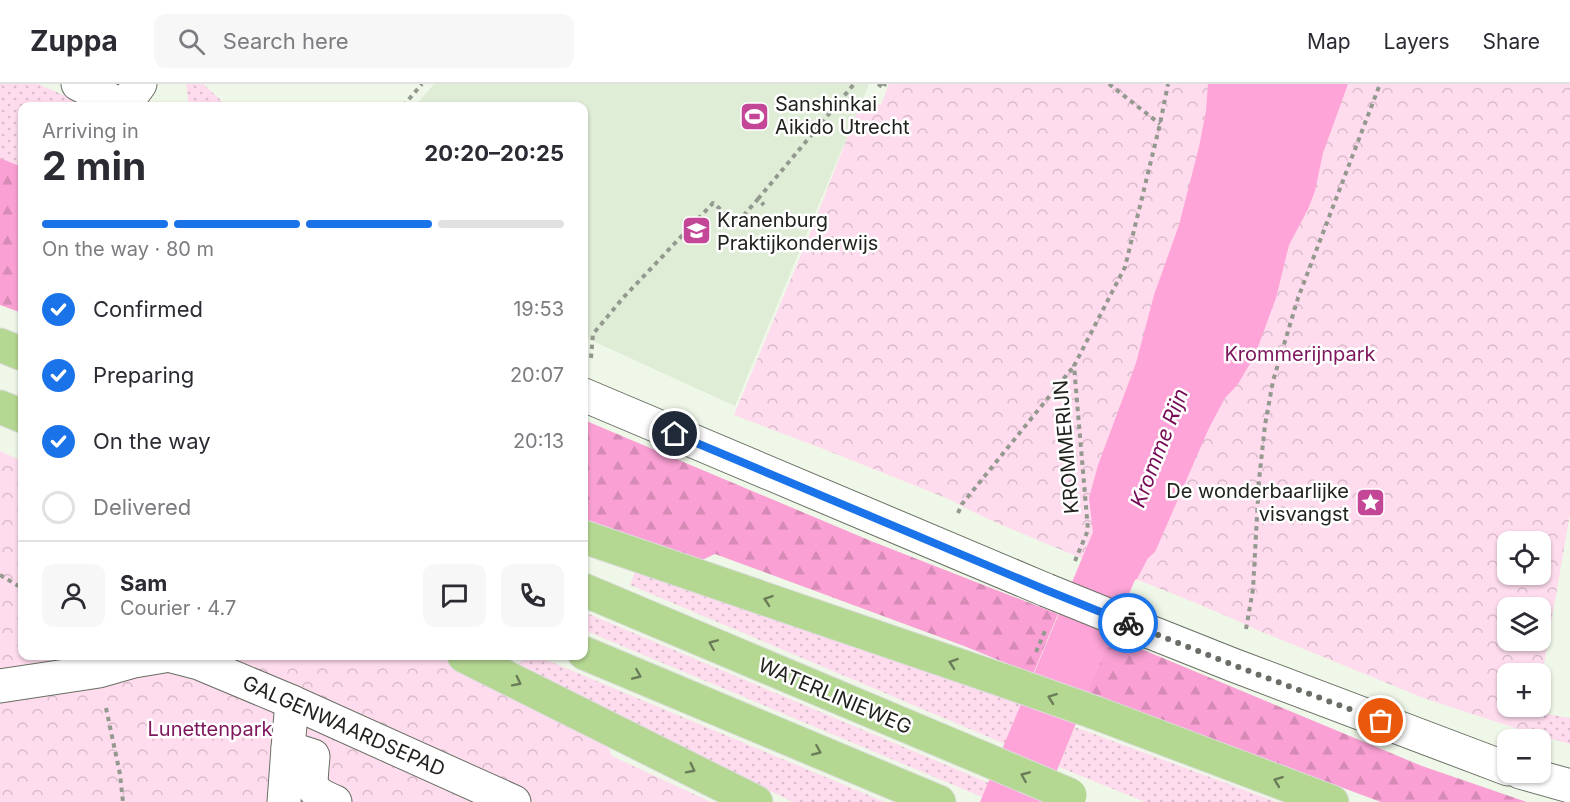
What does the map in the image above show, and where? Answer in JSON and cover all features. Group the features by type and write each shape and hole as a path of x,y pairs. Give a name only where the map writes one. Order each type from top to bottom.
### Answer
{"main road":[{"path":"0,345 18,352"},
{"path":"0,407 18,414"},
{"path":"588,538 1096,713 1332,802"},
{"name":"WATERLINIEWEG","path":"588,592 1078,799"},
{"path":"588,655 939,802"},
{"path":"472,660 756,802"}],"street":[{"path":"78,84 115,102"},
{"path":"126,102 140,84"},
{"path":"588,397 1125,622 1497,765"},
{"path":"0,686 99,671 140,660"},
{"name":"GALGENWAARDSEPAD","path":"187,660 292,702 514,802"},
{"path":"284,802 292,702"},
{"path":"288,748 313,756 311,784 318,795 335,802"},
{"path":"1551,781 1570,786"}],"path":[{"path":"406,102 422,84"},
{"path":"588,378 593,334 622,298 713,203 737,223 854,84"},
{"path":"878,84 884,88 885,84"},
{"path":"1109,84 1160,124"},
{"name":"KROMMERIJN","path":"1074,563 1088,530 1074,366 1125,267 1168,84"},
{"path":"1233,665 1247,626 1253,589 1259,480 1273,381 1298,298 1380,84"},
{"path":"758,200 764,205"},
{"path":"943,547 962,504 1074,366"},
{"path":"0,575 18,586"},
{"path":"1033,660 1047,628"},
{"path":"99,671 120,774 123,802"}],"shaded area":[{"name":"Kranenburg Praktijkonderwijs","path":"434,84 869,84 735,406 588,339 588,102 418,102"}],"green space":[{"path":"0,84 38,84 80,102 18,102 18,165 0,158"},
{"path":"186,84 203,84 223,102 189,102"},
{"name":"Krommerijnpark","path":"889,84 1570,84 1570,514 1551,623 1551,597 1497,597 1497,651 1546,651 1544,663 1497,663 1497,717 1534,717 1532,729 1519,729 1426,699 1175,594 1035,539 951,500 734,415 813,226 863,97 881,105"},
{"path":"0,158 18,165 18,312 0,305"},
{"path":"588,422 871,541 1058,614 1033,674 964,646 715,554 702,560 588,522"},
{"name":"Lunettenpark","path":"0,451 18,459 18,660 446,660 529,700 605,741 612,756 711,802 0,802"},
{"path":"638,564 1021,704 1005,744 630,585"},
{"path":"588,614 1034,802 994,802 588,632"},
{"path":"1110,636 1422,766 1527,802 1381,802 1087,693"},
{"path":"522,660 547,660 885,802 793,802 519,669"},
{"path":"1551,715 1570,718 1570,744 1551,739 1551,729 1532,729 1534,717 1551,717"},
{"path":"1075,727 1277,802 1145,802 1059,767"}],"water":[{"name":"Kromme Rijn","path":"1208,84 1348,84 1323,153 1315,191 1289,245 1276,298 1255,355 1238,384 1225,398 1209,428 1155,552 1148,558 1135,580 1044,802 980,802 1093,532 1089,498 1098,465 1136,363 1154,295 1179,225 1199,147 1206,111"}],"way so far":[{"path":"1128,623 1381,721"}],"place":[{"name":"Sanshinkai Aikido Utrecht","path":"754,116"},
{"name":"Kranenburg Praktijkonderwijs","path":"696,231"},
{"name":"De wonderbaarlijke visvangst","path":"1370,503"}],"route":[{"path":"675,434 1128,623"}]}
